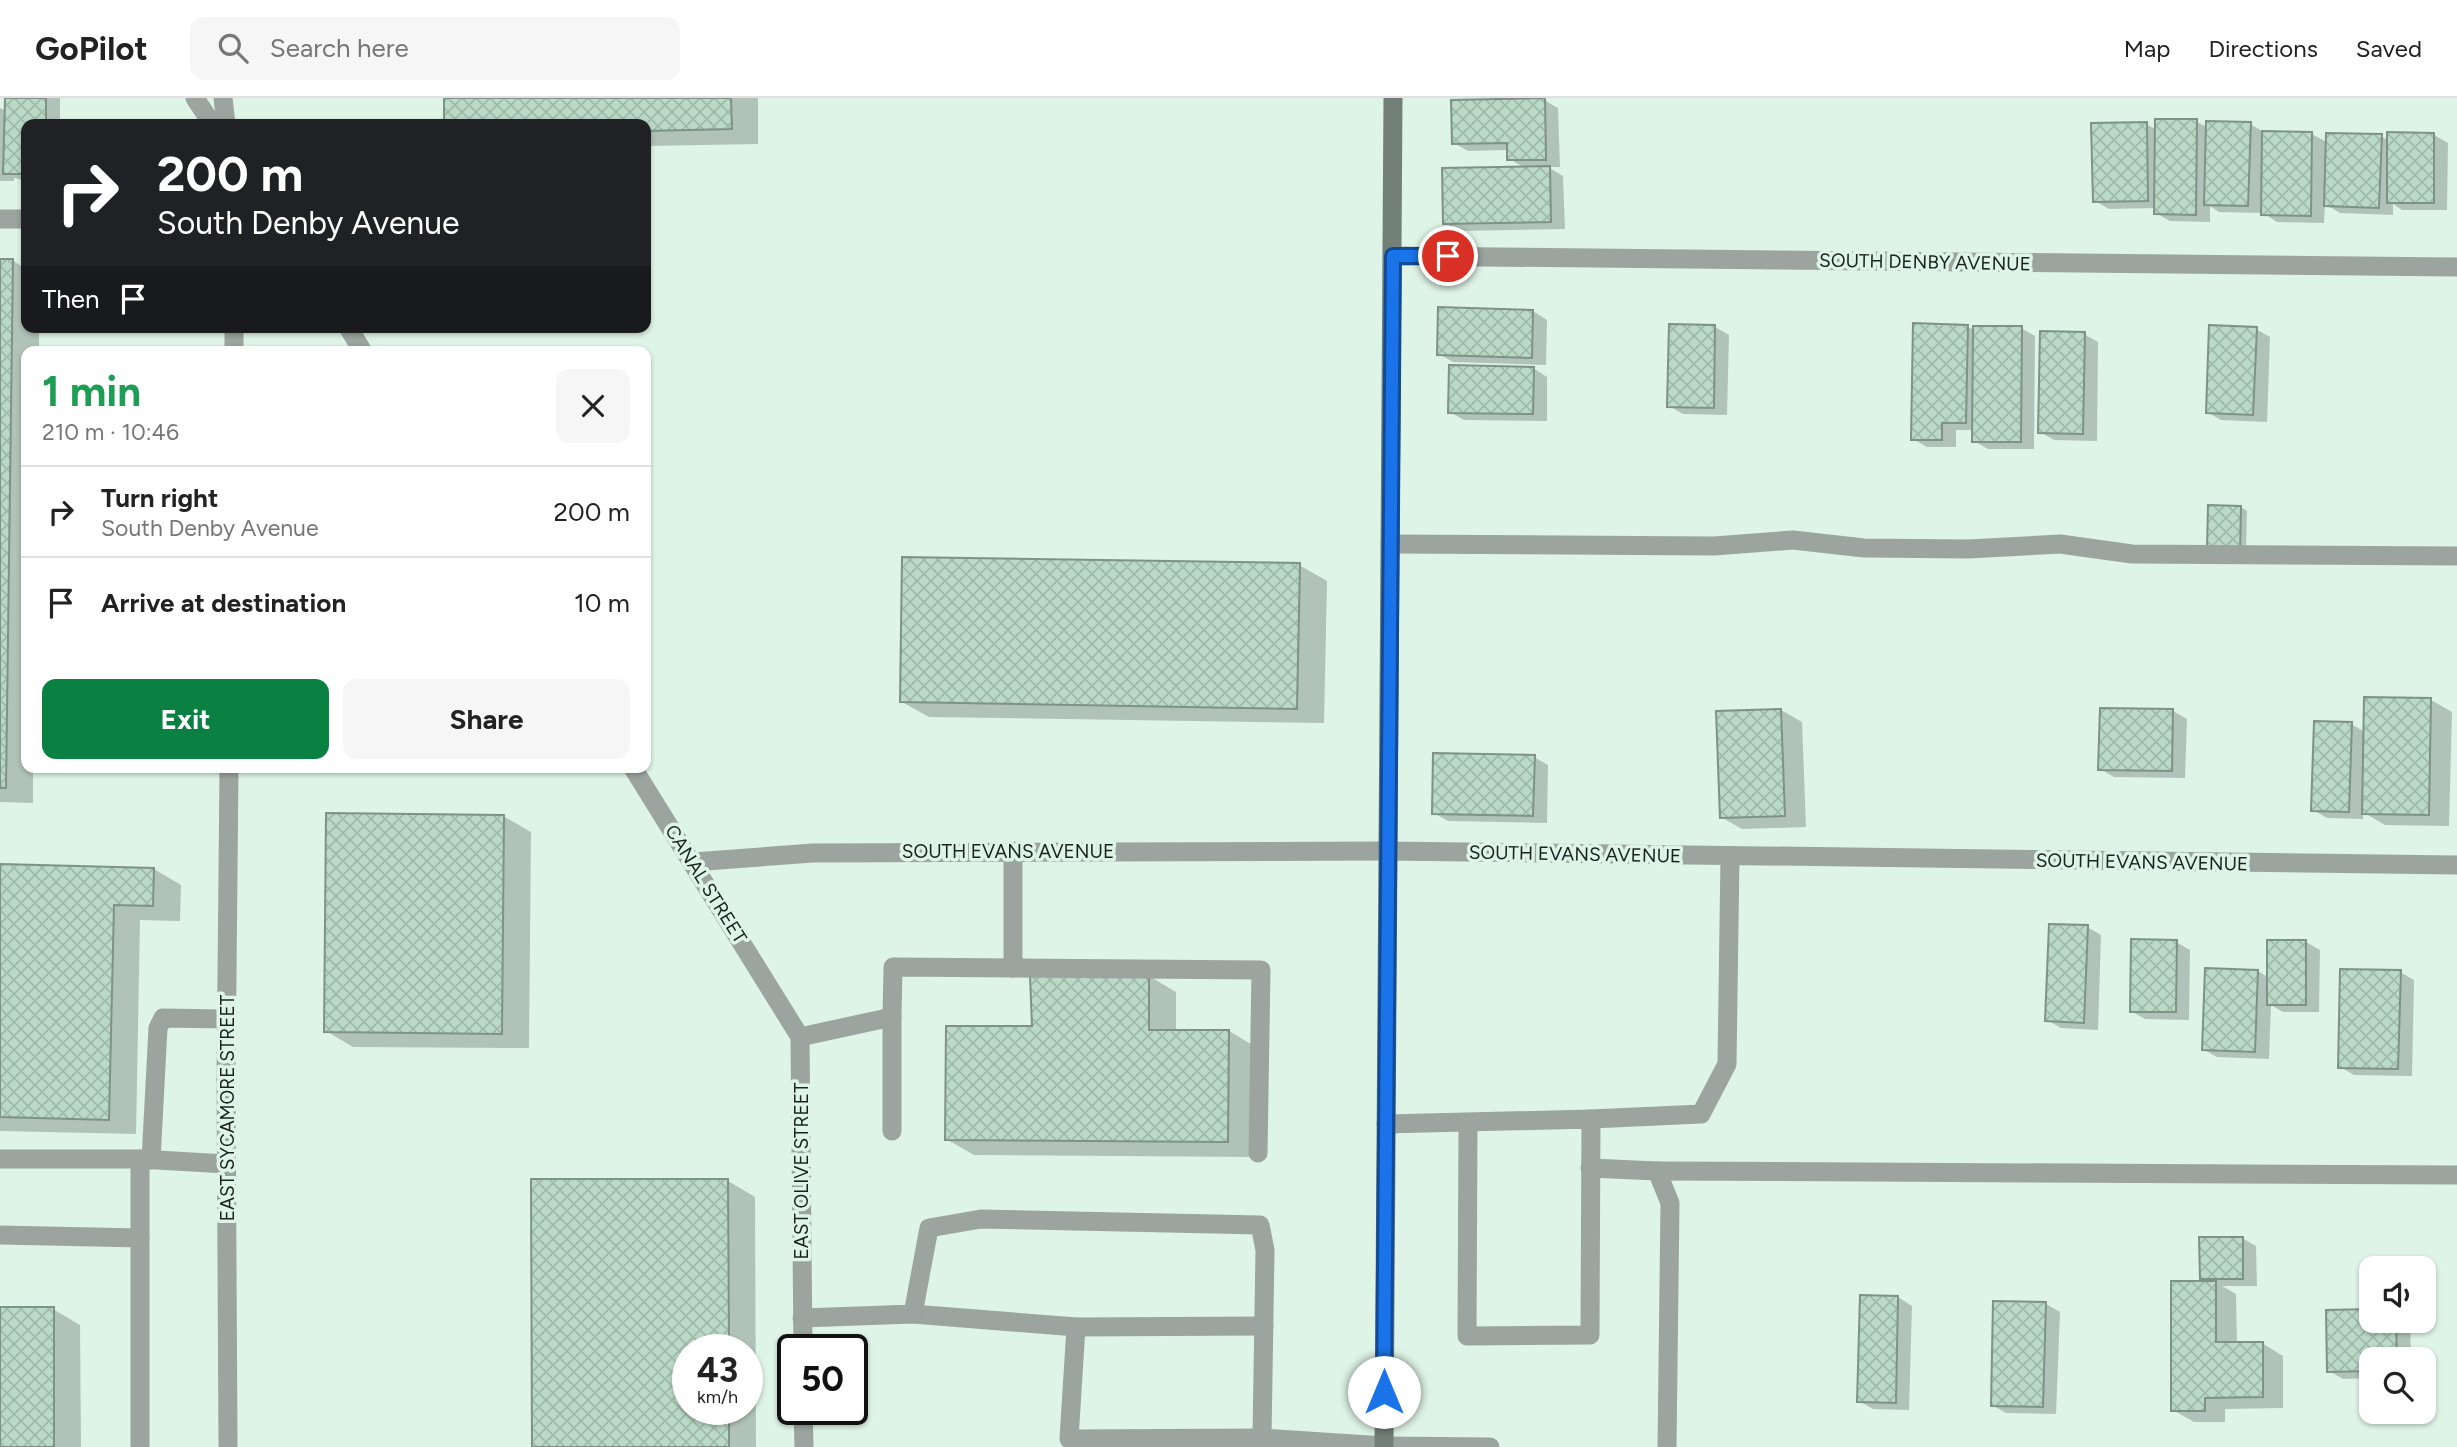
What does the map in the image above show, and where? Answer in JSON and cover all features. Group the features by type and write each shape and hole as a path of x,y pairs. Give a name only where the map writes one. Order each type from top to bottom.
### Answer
{"main road":[{"path":"1384,1446 1393,98"}],"street":[{"path":"195,98 209,119"},
{"path":"223,98 225,119"},
{"path":"0,219 21,219"},
{"name":"SOUTH DENBY AVENUE","path":"1393,256 2457,267"},
{"path":"1390,544 1714,546 1793,540 1864,548 1968,549 2060,544 2132,554 2457,556"},
{"name":"EAST SYCAMORE STREET","path":"228,1447 226,1018 229,773"},
{"name":"CANAL STREET","path":"636,773 800,1037"},
{"path":"1013,851 1013,968"},
{"name":"SOUTH EVANS AVENUE","path":"693,862 813,853 1387,851 2457,865"},
{"path":"1386,1124 1701,1114 1727,1065 1730,856"},
{"path":"892,1131 893,967 1261,970 1258,1153"},
{"path":"800,1037 892,1017"},
{"path":"140,1447 140,1238 158,1028 163,1018 226,1018"},
{"name":"EAST OLIVE STREET","path":"800,1037 803,1334"},
{"path":"1468,1122 1467,1336 1590,1335 1591,1119"},
{"path":"0,1159 145,1160 226,1164"},
{"path":"1590,1168 1657,1171 2457,1175"},
{"path":"1657,1171 1670,1203 1667,1447"},
{"path":"913,1314 929,1228 981,1219 1260,1225 1265,1250 1261,1443"},
{"path":"0,1235 140,1238"},
{"path":"802,1318 913,1314 1076,1326 1264,1325"},
{"path":"1076,1326 1069,1443 1490,1447"},
{"path":"803,1425 804,1447"}],"building":[{"path":"5,98 46,98 46,119 21,119 21,174 3,174"},
{"path":"444,98 731,98 732,129 651,131 651,119 444,119"},
{"path":"1545,98 1546,160 1507,160 1507,143 1452,144 1451,100"},
{"path":"2155,119 2197,119 2196,215 2154,214"},
{"path":"2206,121 2251,122 2248,206 2204,205"},
{"path":"2147,122 2148,201 2093,202 2091,123"},
{"path":"2262,131 2312,132 2311,216 2261,215"},
{"path":"2387,132 2434,133 2434,203 2387,203"},
{"path":"2326,133 2382,134 2379,208 2324,206"},
{"path":"1550,166 1551,222 1443,224 1442,168"},
{"path":"0,259 13,259 6,788 0,788"},
{"path":"1438,307 1533,310 1532,358 1437,355"},
{"path":"1913,323 1968,325 1966,423 1942,423 1942,440 1911,440"},
{"path":"1669,324 1715,325 1714,408 1667,407"},
{"path":"2209,325 2257,327 2253,415 2206,413"},
{"path":"1973,326 2022,326 2021,442 1972,442"},
{"path":"2040,331 2085,332 2083,434 2038,433"},
{"path":"1449,365 1534,367 1533,414 1448,413"},
{"path":"2208,505 2241,506 2240,551 2207,550"},
{"path":"902,557 1300,563 1297,709 900,702"},
{"path":"2364,697 2431,698 2429,815 2362,814"},
{"path":"2100,708 2173,709 2172,771 2098,770"},
{"path":"1781,709 1785,816 1720,818 1716,711"},
{"path":"2314,721 2352,722 2349,812 2311,811"},
{"path":"1433,753 1535,755 1533,816 1432,814"},
{"path":"326,813 504,815 502,1034 324,1032"},
{"path":"0,864 154,868 153,906 114,905 109,1120 0,1117"},
{"path":"2049,924 2088,925 2084,1023 2045,1021"},
{"path":"2131,939 2177,940 2176,1012 2130,1012"},
{"path":"2267,940 2306,940 2306,1005 2267,1005"},
{"path":"2205,968 2258,970 2255,1052 2202,1050"},
{"path":"2340,969 2401,970 2398,1069 2338,1068"},
{"path":"1149,974 1149,1030 1229,1030 1228,1142 945,1140 946,1026 1032,1026 1030,976"},
{"path":"531,1179 728,1179 729,1334 672,1334 672,1425 729,1425 729,1447 532,1447"},
{"path":"2199,1237 2243,1237 2243,1279 2200,1279"},
{"path":"2171,1281 2216,1281 2216,1342 2263,1342 2263,1397 2205,1398 2205,1411 2171,1411"},
{"path":"1860,1295 1898,1296 1896,1403 1857,1402"},
{"path":"1993,1301 2046,1302 2043,1407 1991,1406"},
{"path":"0,1307 54,1307 54,1447 0,1447"},
{"path":"2359,1309 2359,1333 2396,1333 2397,1347 2359,1347 2359,1371 2327,1372 2326,1310"}],"route":[{"path":"1384,1392 1393,256 1448,256"}]}
